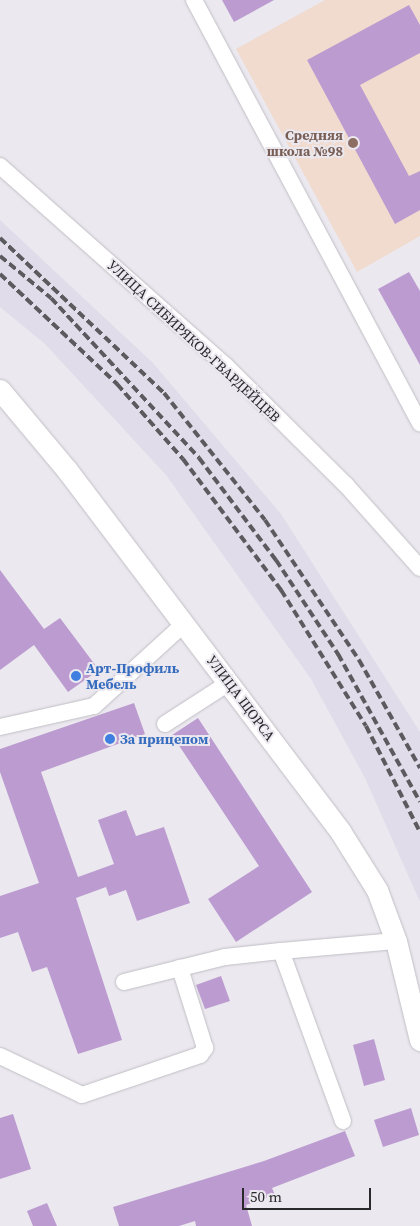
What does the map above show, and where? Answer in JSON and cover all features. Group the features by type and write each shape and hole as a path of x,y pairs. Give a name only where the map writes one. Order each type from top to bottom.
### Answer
{"main road":[{"name":"УЛИЦА ЩОРСА","path":"0,390 185,623 340,831 376,890 396,941 420,1040"}],"street":[{"path":"194,0 420,424"},
{"name":"УЛИЦА СИБИРЯКОВ-ГВАРДЕЙЦЕВ","path":"0,166 226,366 346,485 420,567"},
{"path":"0,727 94,706 185,623"},
{"path":"165,724 230,682"},
{"path":"124,982 180,968 281,950 396,941"},
{"path":"281,950 343,1121"},
{"path":"0,1056 82,1095 200,1055 205,1048 180,968"}],"shaded area":[{"name":"Средняя школа №98","path":"325,0 420,0 420,236 357,272 236,49"},
{"path":"0,220 153,363 281,514 420,732 420,902 365,778 311,679 166,475 45,344 0,307"}],"building":[{"path":"222,0 274,0 234,22"},
{"name":"Средняя школа №98","path":"409,5 420,25 420,53 360,85 409,176 420,171 420,210 395,224 307,60"},
{"path":"409,272 420,291 420,365 378,289"},
{"path":"0,570 44,629 60,618 99,670 68,692 34,645 0,670"},
{"path":"134,703 145,734 41,772 78,877 114,864 98,820 126,810 136,836 164,827 190,903 137,921 126,890 109,896 106,887 76,898 122,1040 78,1054 47,967 32,972 18,932 0,938 0,896 39,883 0,772 0,749"},
{"path":"198,718 312,892 236,942 208,899 259,866 172,735"},
{"path":"221,976 230,1001 205,1009 196,985"},
{"path":"374,1039 385,1080 364,1086 353,1045"},
{"path":"411,1108 419,1135 383,1147 374,1120"},
{"path":"13,1114 31,1169 0,1179 0,1118"},
{"path":"345,1131 355,1156 272,1188 275,1195 246,1205 252,1226 196,1226 195,1221 179,1226 119,1226 113,1207 264,1161"},
{"path":"47,1203 57,1226 33,1226 27,1211"}],"railway":[{"path":"0,238 164,393 265,520 359,660 420,768"},
{"path":"0,256 51,298 199,458 276,560 338,654 420,802"},
{"path":"0,274 117,384 183,459 281,590 366,726 420,832"}],"place":[{"name":"Средняя школа №98","path":"353,143"},
{"name":"Арт-Профиль Мебель","path":"76,676"},
{"name":"За прицепом","path":"110,739"}]}
